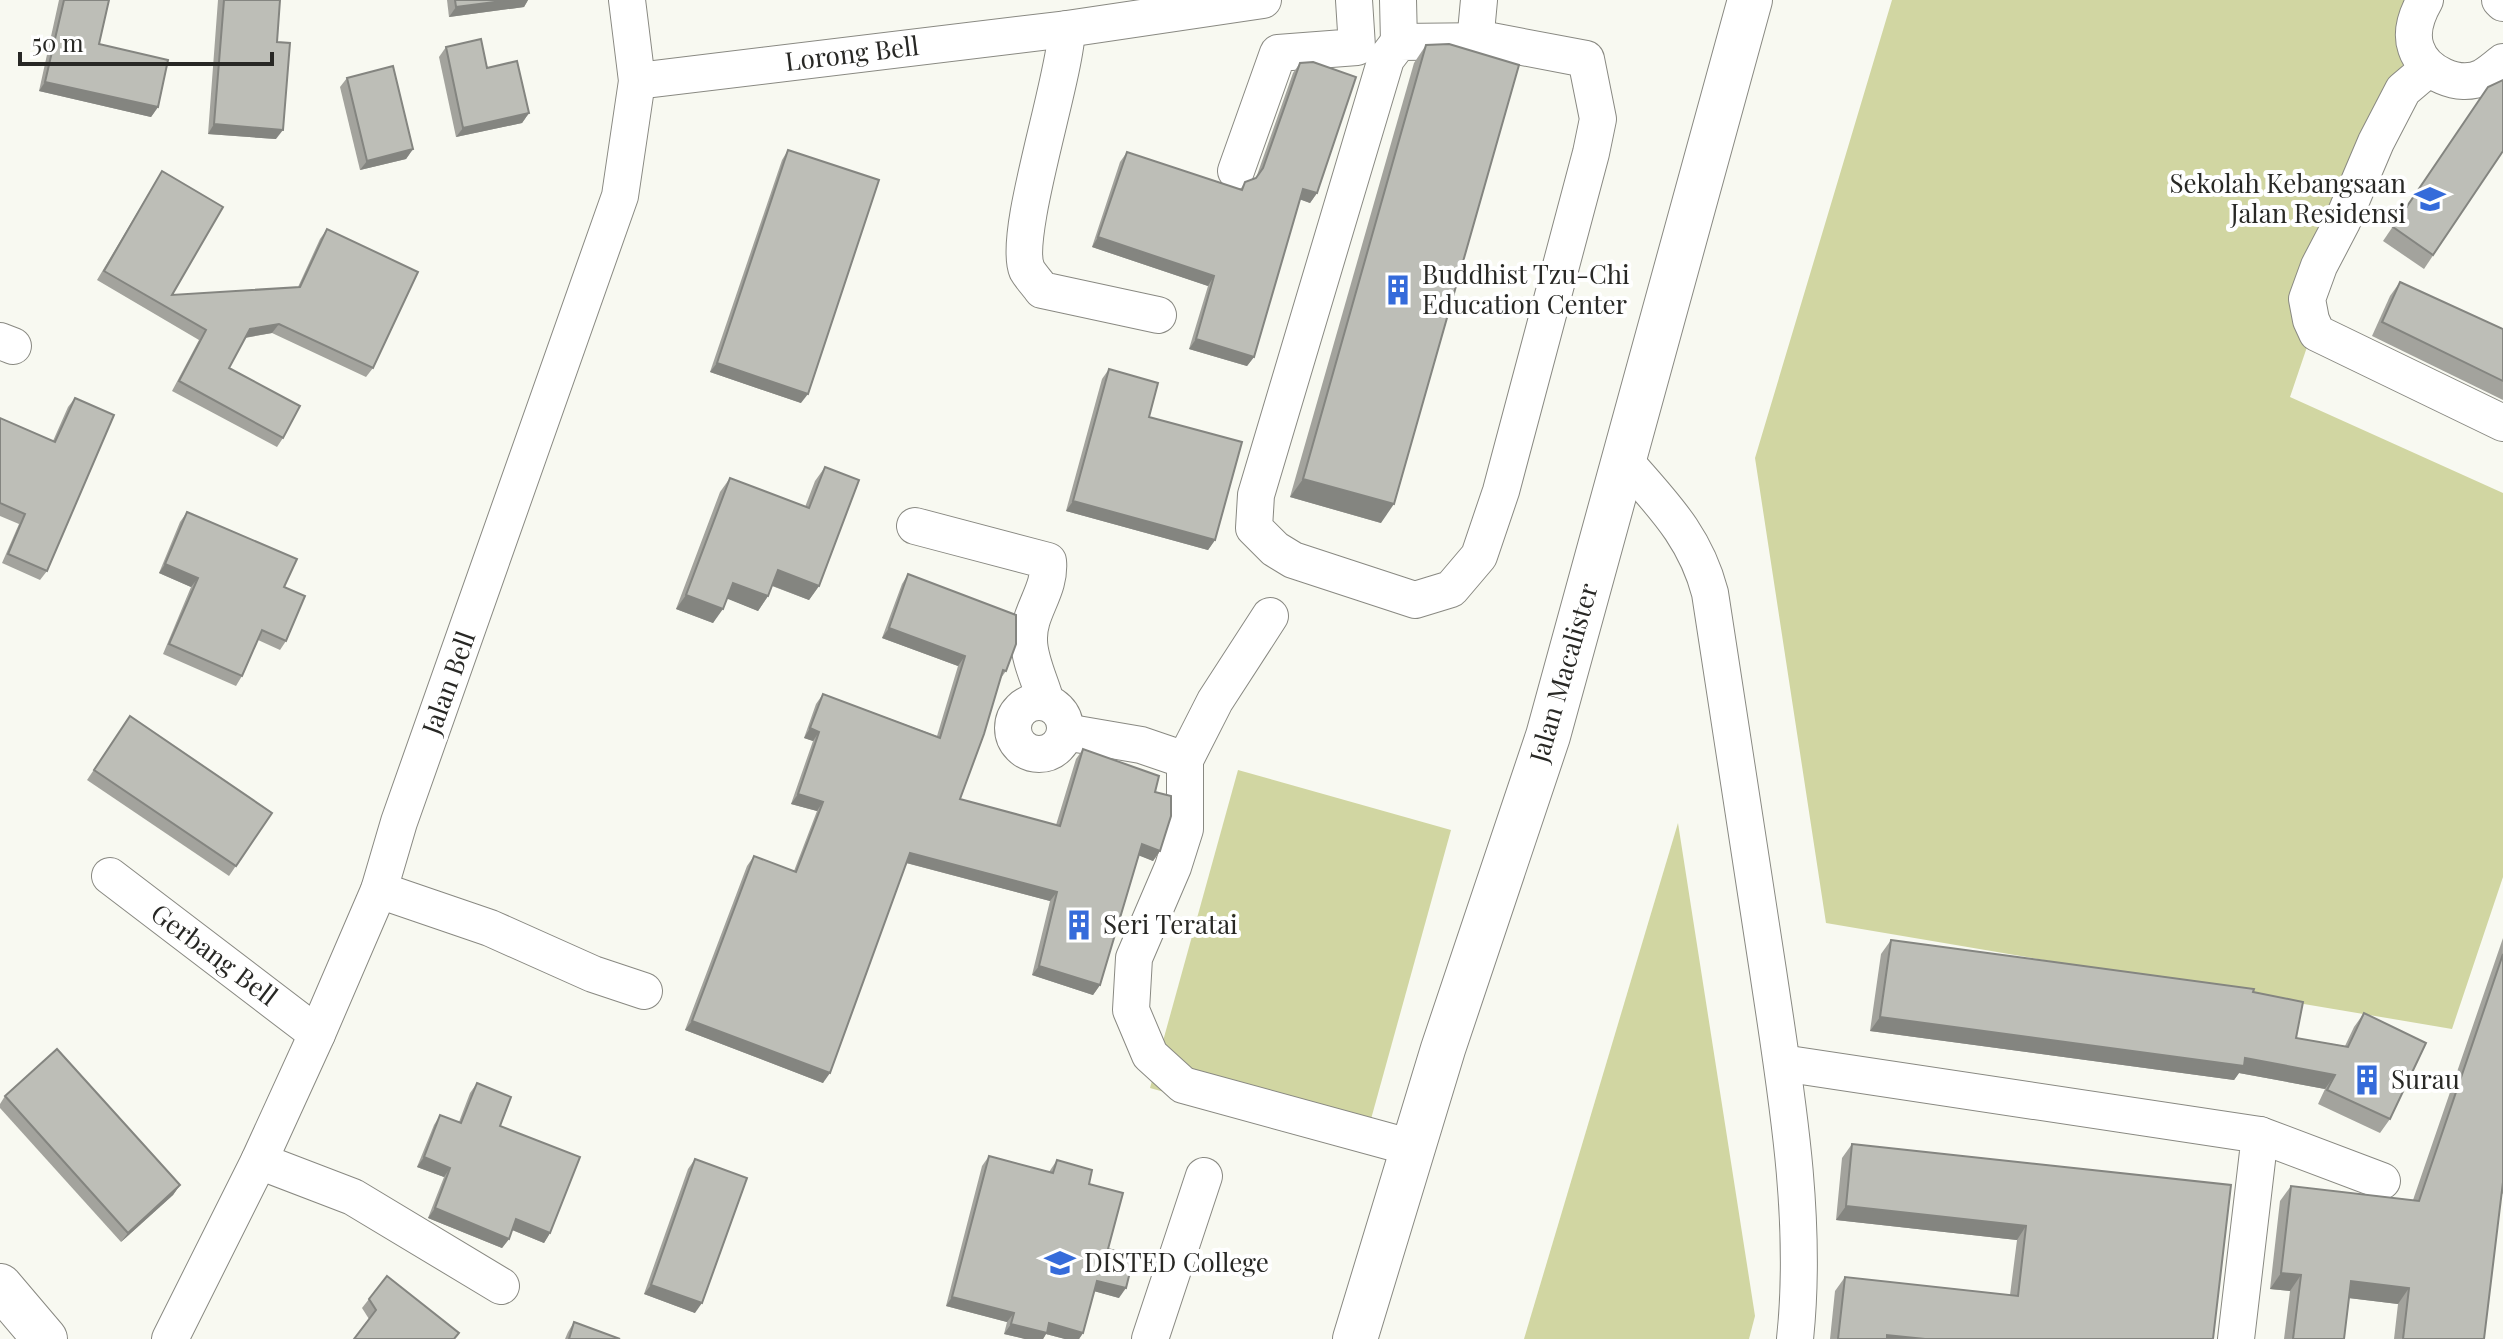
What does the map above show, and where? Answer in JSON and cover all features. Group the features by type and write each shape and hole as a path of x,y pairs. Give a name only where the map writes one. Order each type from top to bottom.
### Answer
{"main road":[{"name":"Jalan Macalister","path":"1355,1339 1413,1148 1548,736 1750,0"},
{"path":"0,1286 32,1334"}],"street":[{"name":"Jalan Bell","path":"170,1339 259,1161 379,890 399,822 620,196 637,81 627,0"},
{"name":"Lorong Bell","path":"637,81 1067,29 1212,4 1263,0"},
{"path":"1236,171 1278,53 1357,47 1354,0"},
{"path":"1398,0 1399,42 1386,59 1375,90 1256,495 1254,528 1275,549 1293,560 1415,600 1451,589 1479,556 1501,491 1598,119 1586,59 1491,41 1399,42"},
{"path":"1475,43 1479,0"},
{"path":"2425,0 2414,23 2416,47 2429,68 2453,81 2480,79 2503,62"},
{"path":"1067,29 1064,60 1024,237 1026,268 1042,290 1158,315"},
{"path":"2429,68 2403,90 2376,142 2315,277 2307,299 2311,320 2317,333 2503,423"},
{"path":"1623,459 1678,522 1703,566 1710,593 1782,1063 1796,1188 1799,1306 1795,1339"},
{"path":"915,526 1048,561 1049,577 1032,619 1029,642 1046,702"},
{"path":"1270,616 1215,701 1185,760 1185,829 1173,867 1134,958 1131,1010 1150,1055 1183,1085 1413,1148"},
{"path":"1037,701 1046,702 1060,710 1066,725 1065,732 1062,741 1049,753 1031,753 1017,742 1013,724 1021,708 1037,701"},
{"path":"1065,732 1141,745 1185,760"},
{"name":"Gerbang Bell","path":"110,876 317,1034"},
{"path":"379,890 490,928 593,974 644,991"},
{"path":"1782,1063 2260,1135 2382,1181"},
{"path":"2236,1339 2260,1135"},
{"path":"259,1161 353,1197 501,1286"},
{"path":"1150,1339 1204,1176"}],"green space":[{"path":"1892,0 2425,0 2290,397 2503,493 2503,877 2452,1029 1826,923 1755,458"},
{"path":"1238,770 1451,830 1363,1148 1150,1088"},
{"path":"1678,823 1755,1316 1749,1339 1524,1339"}],"building":[{"path":"64,0 109,0 99,44 168,60 158,107 45,82"},
{"path":"224,0 280,0 277,42 290,43 283,130 214,124"},
{"path":"455,0 510,0 456,7"},
{"path":"481,39 487,68 517,61 529,113 463,128 446,47"},
{"name":"Buddhist Tzu-Chi Education Center","path":"1449,44 1519,65 1394,504 1303,479 1426,45"},
{"path":"1313,62 1356,77 1317,193 1303,189 1254,357 1196,339 1214,276 1098,237 1127,152 1242,190 1245,182 1256,178 1263,168 1300,63"},
{"path":"393,66 413,149 367,161 347,78"},
{"path":"2503,80 2503,151 2433,255 2393,227 2488,87"},
{"path":"788,150 879,180 808,394 717,363"},
{"path":"162,171 223,207 172,295 300,287 327,229 418,272 373,368 279,324 250,329 229,368 300,406 283,438 179,381 206,330 104,271"},
{"path":"2400,282 2503,329 2503,381 2382,322"},
{"path":"1109,369 1158,383 1149,417 1242,442 1215,540 1073,501"},
{"path":"75,398 114,415 47,571 8,554 25,514 0,503 0,418 55,442"},
{"path":"825,467 859,480 819,586 778,570 768,596 733,583 723,609 686,595 730,478 809,508"},
{"path":"187,512 297,559 284,587 305,596 286,641 262,630 242,676 169,644 198,578 165,564"},
{"path":"908,574 1016,615 1016,644 1006,671 1003,670 960,799 1060,826 1083,749 1159,776 1155,792 1171,796 1171,816 1160,851 1142,844 1100,985 1039,966 1057,892 910,853 830,1073 692,1021 754,856 796,872 823,802 798,794 819,732 810,728 823,694 940,738 965,656 889,628"},
{"path":"130,716 272,813 236,866 94,770"},
{"path":"1891,940 2254,989 2253,992 2303,1002 2296,1038 2348,1047 2364,1013 2426,1043 2390,1119 2327,1090 2335,1075 2245,1058 2244,1066 1880,1017"},
{"path":"2503,954 2503,1182 2484,1339 2403,1339 2409,1288 2351,1281 2344,1339 2293,1339 2301,1275 2281,1273 2291,1186 2419,1201"},
{"path":"57,1049 180,1185 128,1233 5,1096"},
{"path":"477,1083 511,1097 500,1126 580,1157 550,1233 516,1219 509,1239 435,1208 450,1168 424,1157 440,1115 461,1123"},
{"path":"1852,1144 2231,1185 2213,1339 1925,1339 1887,1335 1887,1339 1838,1339 1845,1277 2018,1296 2026,1226 1846,1206"},
{"path":"989,1156 1053,1173 1057,1160 1092,1170 1089,1184 1123,1193 1108,1249 1134,1256 1126,1288 1097,1281 1083,1333 1049,1323 1047,1333 1011,1324 1014,1313 952,1297"},
{"path":"695,1159 747,1178 702,1303 651,1285"},
{"path":"387,1276 459,1333 454,1339 354,1339 376,1310 369,1299"},
{"path":"574,1322 620,1339 569,1339"}],"place":[{"name":"Sekolah Kebangsaan Jalan Residensi","path":"2430,199"},
{"name":"Buddhist Tzu-Chi Education Center","path":"1398,290"},
{"name":"Seri Teratai","path":"1079,925"},
{"name":"Surau","path":"2367,1080"},
{"name":"DISTED College","path":"1060,1263"}]}
